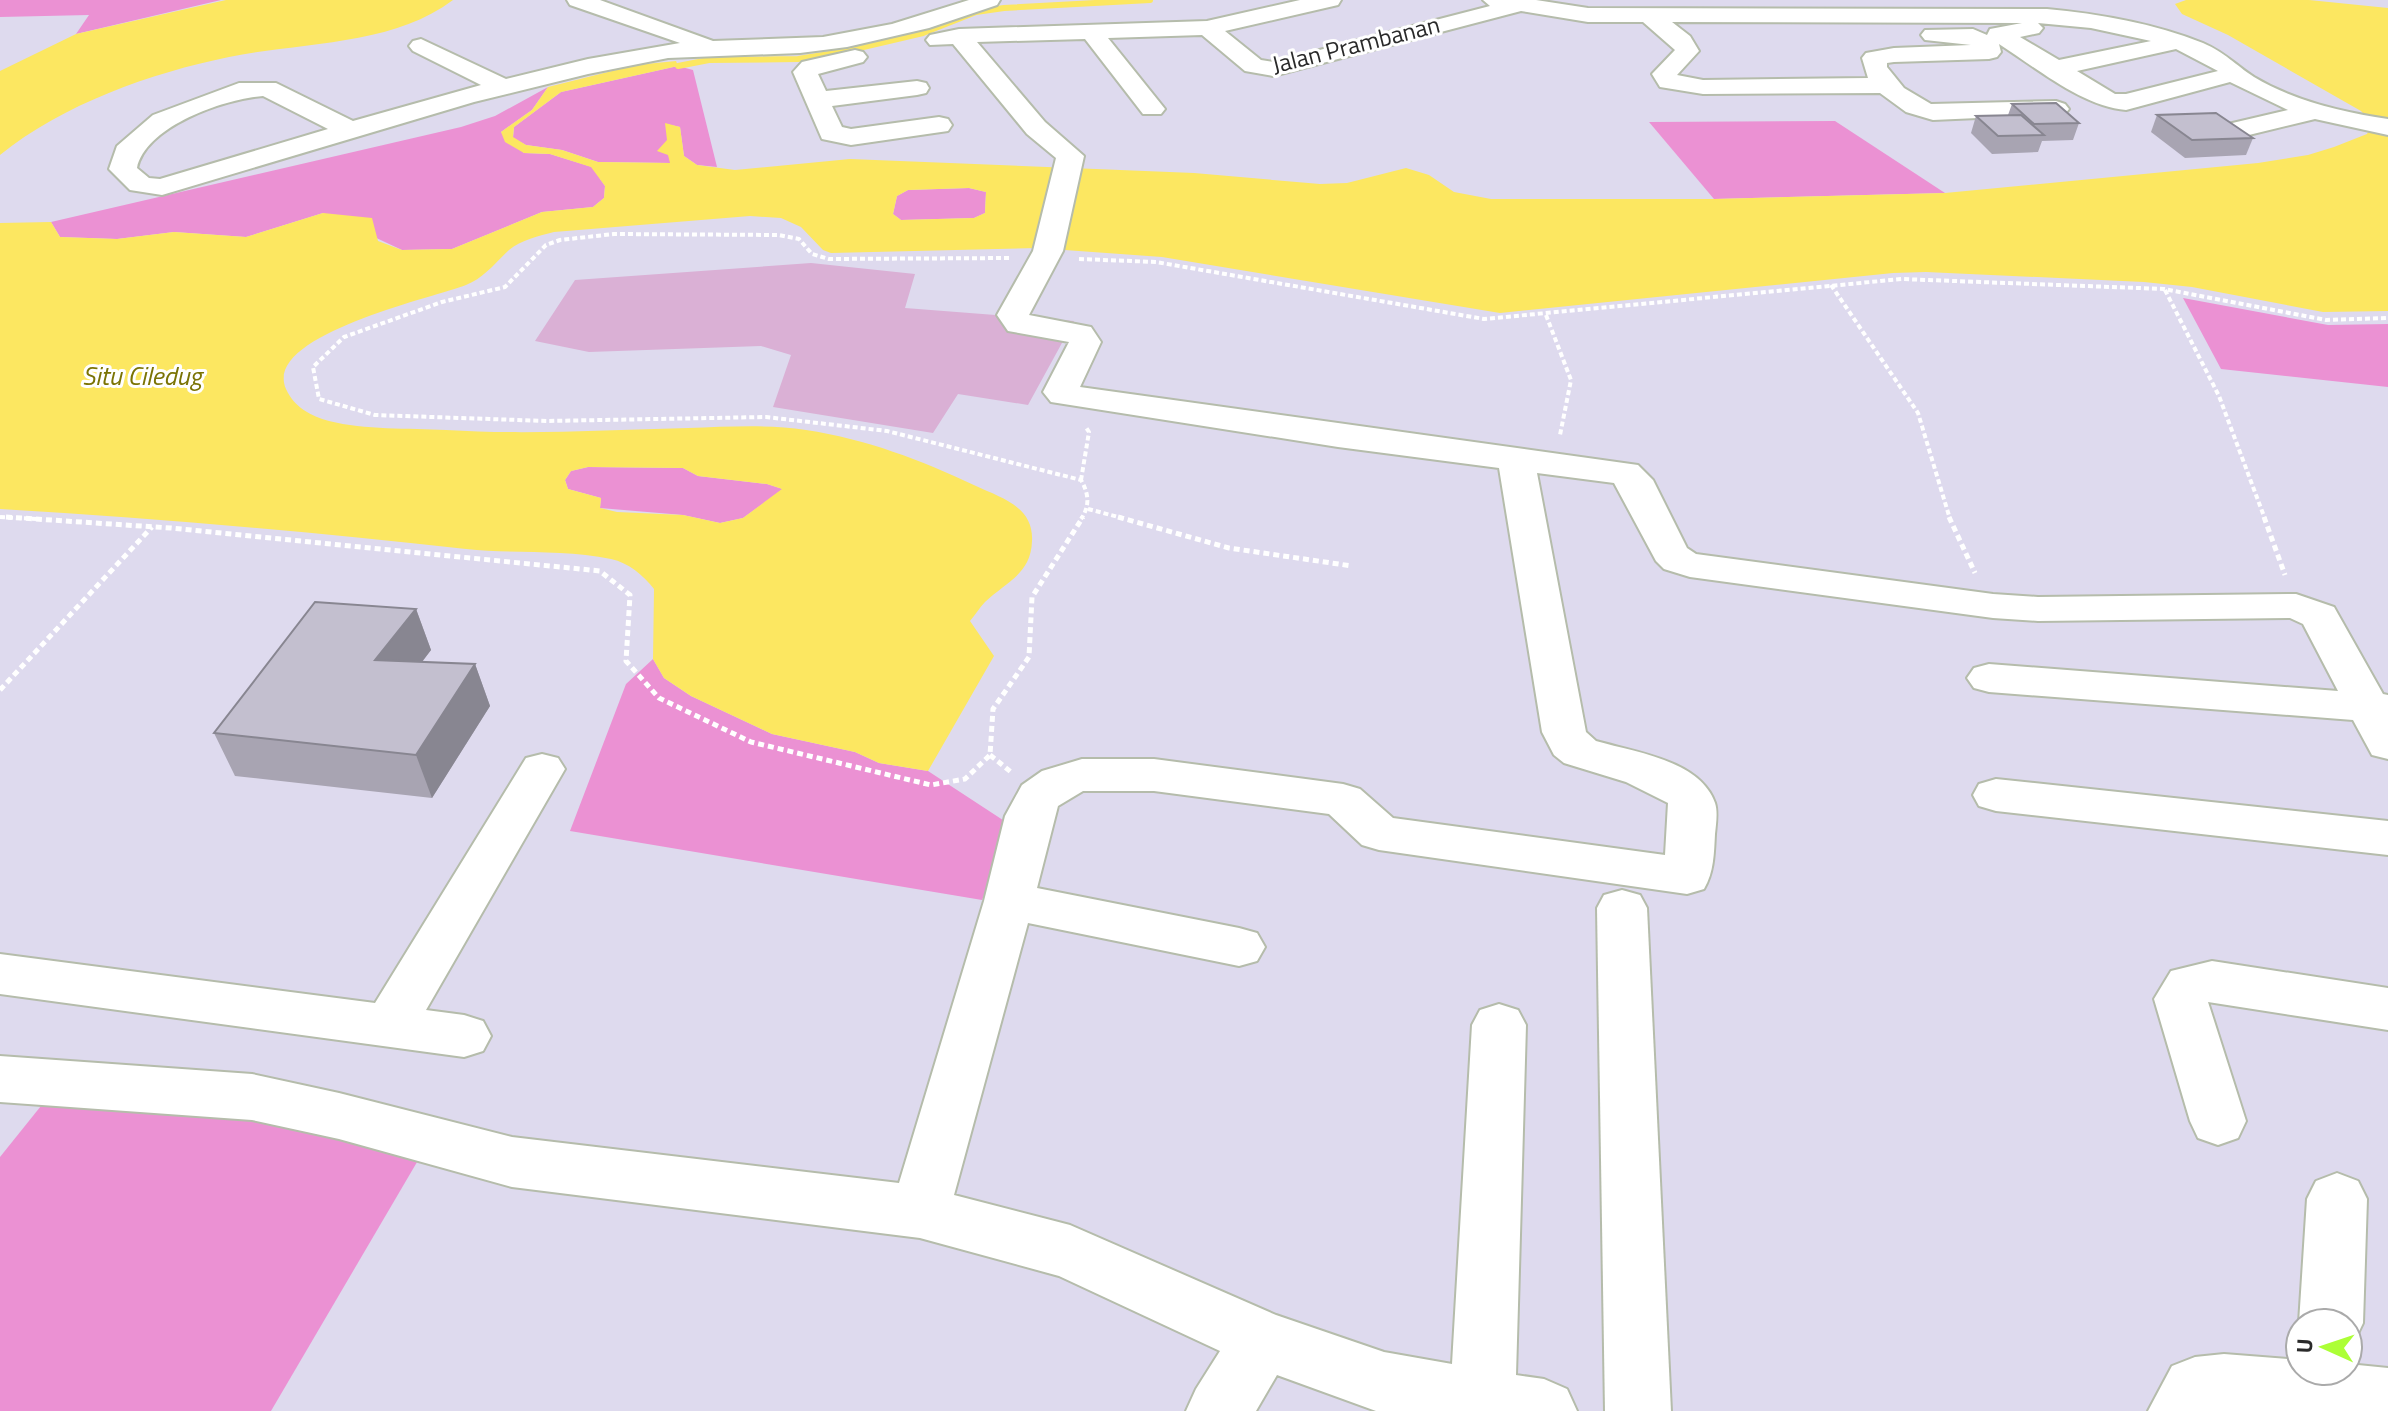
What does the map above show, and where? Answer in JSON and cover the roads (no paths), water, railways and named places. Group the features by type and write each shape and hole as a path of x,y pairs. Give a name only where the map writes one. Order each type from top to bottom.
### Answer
{"street":[{"path":"578,0 712,47"},
{"path":"939,125 839,136 831,133 805,72 811,67 954,24 989,0"},
{"path":"954,24 1092,33 1207,28 1330,0"},
{"path":"1494,0 1571,14 1650,16 1843,8 1945,17 1987,14 2076,19 2122,25 2179,41 2224,62 2234,74 2275,98 2314,112 2388,127"},
{"path":"1987,14 2020,0"},
{"name":"Jalan Prambanan","path":"1207,28 1254,66 1273,69 1518,5"},
{"path":"354,132 267,88 239,90 162,120 127,152 123,169 134,183 144,187 162,187 354,132 504,87 650,54 712,47 805,46 1014,15 1186,6"},
{"path":"1987,14 2053,69 2109,101 2126,102 2234,74"},
{"path":"1650,16 1682,41 1687,51 1664,74 1669,82 1684,86 1887,85"},
{"path":"954,24 1036,128 1065,149 1070,161 1046,254 1013,315 1019,324 1080,334 1084,338 1085,342 1060,392 1078,399 1625,473 1634,480 1670,553 1678,561 1690,565 1993,606 2038,609 2296,606 2319,616 2377,708 2388,744"},
{"path":"1092,33 1152,109"},
{"path":"1771,39 1963,35 1982,40 1989,52 1874,58 1876,70 1887,85 1918,109 1928,112 2056,109"},
{"path":"1682,41 1712,40"},
{"path":"2053,69 2179,41"},
{"path":"421,46 504,87"},
{"path":"815,100 917,88"},
{"path":"2220,134 2314,112"},
{"path":"920,1212 1009,901 1029,816 1039,796 1058,782 1082,775 1154,775 1343,800 1379,833 1687,876 1691,802 1683,789 1667,780 1580,752 1570,744 1564,732 1535,461"},
{"path":"1989,678 2377,708"},
{"path":"389,1026 542,769"},
{"path":"1996,795 2388,838"},
{"path":"1009,901 1239,947"},
{"path":"1622,908 1638,1411"},
{"path":"0,974 464,1036"},
{"path":"2218,1121 2181,999 2190,985 2212,981 2388,1009"},
{"path":"1482,1401 1499,1025"},
{"path":"0,1079 252,1097 339,1116 512,1162 920,1212 1070,1252 1263,1340 1384,1383 1544,1411"},
{"path":"2332,1307 2337,1199"},
{"path":"1219,1411 1263,1340"},
{"path":"2181,1411 2195,1388 2224,1385 2349,1388"}],"water":[{"path":"226,0 453,0 429,15 375,34 229,57 139,82 51,120 0,155 0,71 76,34"},
{"path":"2186,0 2309,0 2388,8 2388,126 2372,123 2361,111 2228,35 2182,14 2175,4"},
{"name":"Situ Ciledug","path":"676,61 678,66 561,92 514,127 513,137 526,145 562,150 598,162 670,163 668,155 657,151 667,140 665,123 680,127 684,156 697,165 735,170 850,159 1194,173 1320,184 1347,183 1406,168 1429,175 1454,192 1491,199 1714,199 1945,193 2258,163 2308,155 2334,147 2367,134 2371,126 2388,129 2388,311 2323,312 2192,287 2144,282 1926,272 1500,313 1162,257 1037,248 831,253 823,250 801,227 781,218 750,216 554,232 530,239 509,250 472,282 388,309 324,336 299,352 285,370 286,389 298,406 316,416 343,424 506,432 747,426 791,428 850,439 893,452 1006,500 1028,520 1031,552 1022,570 985,602 970,621 994,656 928,771 879,763 855,752 772,734 691,696 664,678 653,659 654,589 635,570 611,559 0,509 0,223 51,222 60,237 117,239 174,232 246,237 323,213 372,218 378,241 402,250 452,249 542,212 593,207 604,198 605,186 591,167 550,154 524,153 505,142 501,132 532,110 548,87 636,65","holes":["969,188 986,192 985,213 974,218 901,220 893,214 897,196 908,190","588,467 683,468 698,476 767,484 782,489 743,518 720,523 683,515 617,512 600,508 601,498 568,489 565,480 571,471"]}],"waterway":[{"path":"678,66 709,60 798,59 842,52 923,33 976,12 1004,8 1150,0"}]}
